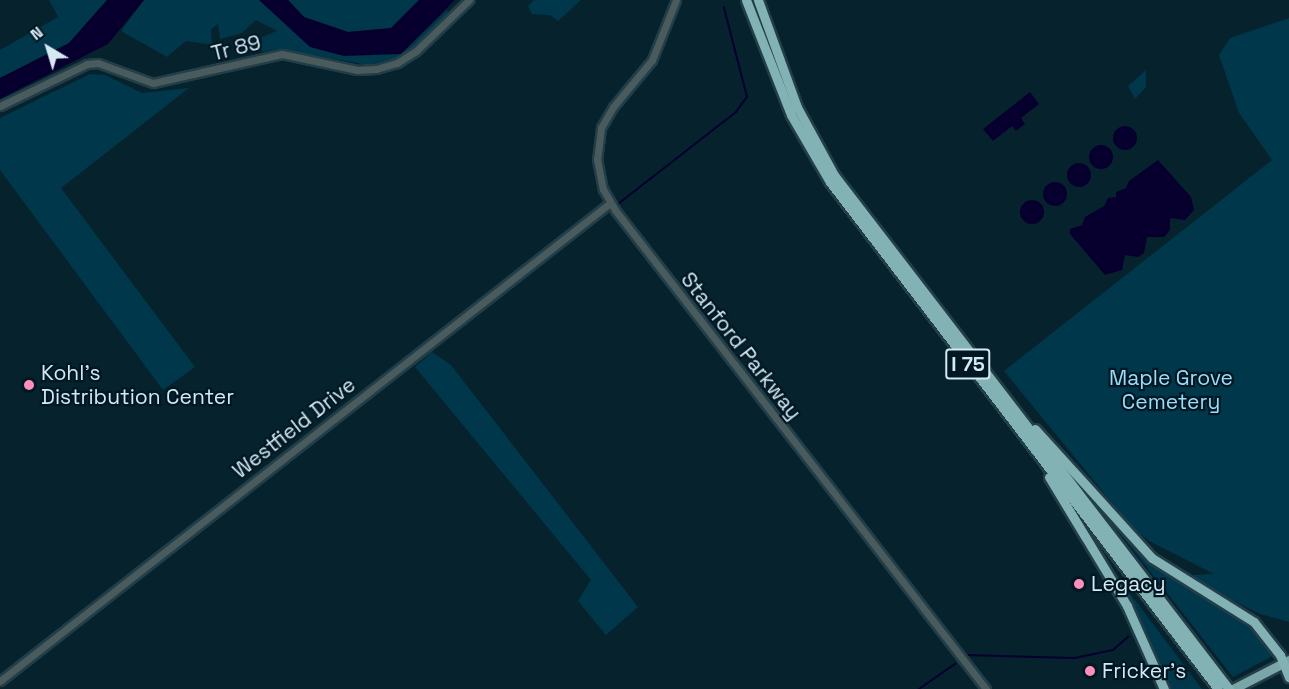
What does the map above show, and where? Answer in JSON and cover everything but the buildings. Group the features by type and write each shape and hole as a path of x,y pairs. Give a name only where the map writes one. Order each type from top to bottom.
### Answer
{"highway":[{"name":"I 75","path":"746,0 792,115 817,162 1007,415 1218,689"},
{"name":"I 75","path":"758,0 789,89 824,159 1006,400 1231,689"},
{"path":"1006,400 1136,543 1180,578 1244,613 1287,661 1289,677"},
{"path":"1007,415 1103,563 1136,623 1164,689"},
{"path":"1231,689 1287,661"}],"street":[{"name":"Tr 89","path":"0,106 87,64 98,63 153,83 282,54 342,67 376,69 397,63 416,51 469,0"},
{"name":"Stanford Parkway","path":"676,0 652,60 613,107 602,128 597,166 610,203 986,689"},
{"name":"Westfield Drive","path":"0,681 610,203"}],"green space":[{"path":"49,0 107,0 69,43 0,78 0,50 58,17"},
{"path":"144,0 260,0 401,54 447,10 449,16 399,58 368,65 279,49 262,52 262,37 277,31 256,20 242,33 220,39 218,24 211,29 212,45 186,41 167,57 121,31"},
{"path":"288,0 419,0 391,28 348,32 304,17"},
{"path":"534,0 581,0 558,21 550,15 532,14 528,6"},
{"name":"Maple Grove Cemetery","path":"1289,18 1289,622 1260,614 1230,599 1191,575 1214,574 1149,541 1131,526 1004,371 1272,160 1239,113 1219,55 1230,38"},
{"path":"1146,70 1146,87 1135,99 1128,86"},
{"path":"90,74 105,75 142,93 189,88 61,188 195,367 163,390 0,170 0,118"},
{"path":"432,352 451,365 638,607 606,635 578,601 591,580 415,367"},
{"path":"1120,533 1151,560 1256,629 1273,653 1271,657 1233,677"},
{"path":"1107,563 1202,689 1168,689"}],"shaded area":[{"path":"107,0 144,0 108,44 0,99 0,78 69,43"},
{"path":"259,0 288,0 304,17 348,32 391,28 419,0 455,0 401,54 344,56 310,47"},
{"path":"1030,92 1039,104 1021,118 1025,124 1016,131 1012,126 993,141 983,129"},
{"path":"1125,126 1133,130 1137,138 1133,146 1125,150 1117,146 1113,138 1117,130"},
{"path":"1101,145 1109,149 1113,157 1109,165 1101,169 1093,165 1089,157 1093,149"},
{"path":"1158,160 1191,197 1194,210 1185,220 1170,218 1170,230 1164,237 1147,237 1144,253 1138,257 1125,255 1122,270 1105,275 1070,234 1070,229 1082,225 1085,217 1104,206 1108,198 1116,197 1116,192 1126,188 1129,181"},
{"path":"1079,163 1088,166 1091,175 1088,184 1079,187 1070,184 1067,175 1070,166"},
{"path":"1055,182 1063,186 1067,194 1063,202 1055,206 1047,202 1043,194 1047,186"},
{"path":"1032,200 1037,201 1043,207 1043,217 1037,223 1032,224 1027,223 1021,217 1020,212 1021,207 1027,201"}],"waterway":[{"path":"618,204 736,112 747,97 724,8"},
{"path":"967,655 1075,658 1113,650 1128,637"},
{"path":"919,689 955,664"}],"place":[{"name":"Kohl’s Distribution Center","path":"29,385"},
{"name":"Legacy","path":"1079,584"},
{"name":"Fricker's","path":"1090,671"}]}
